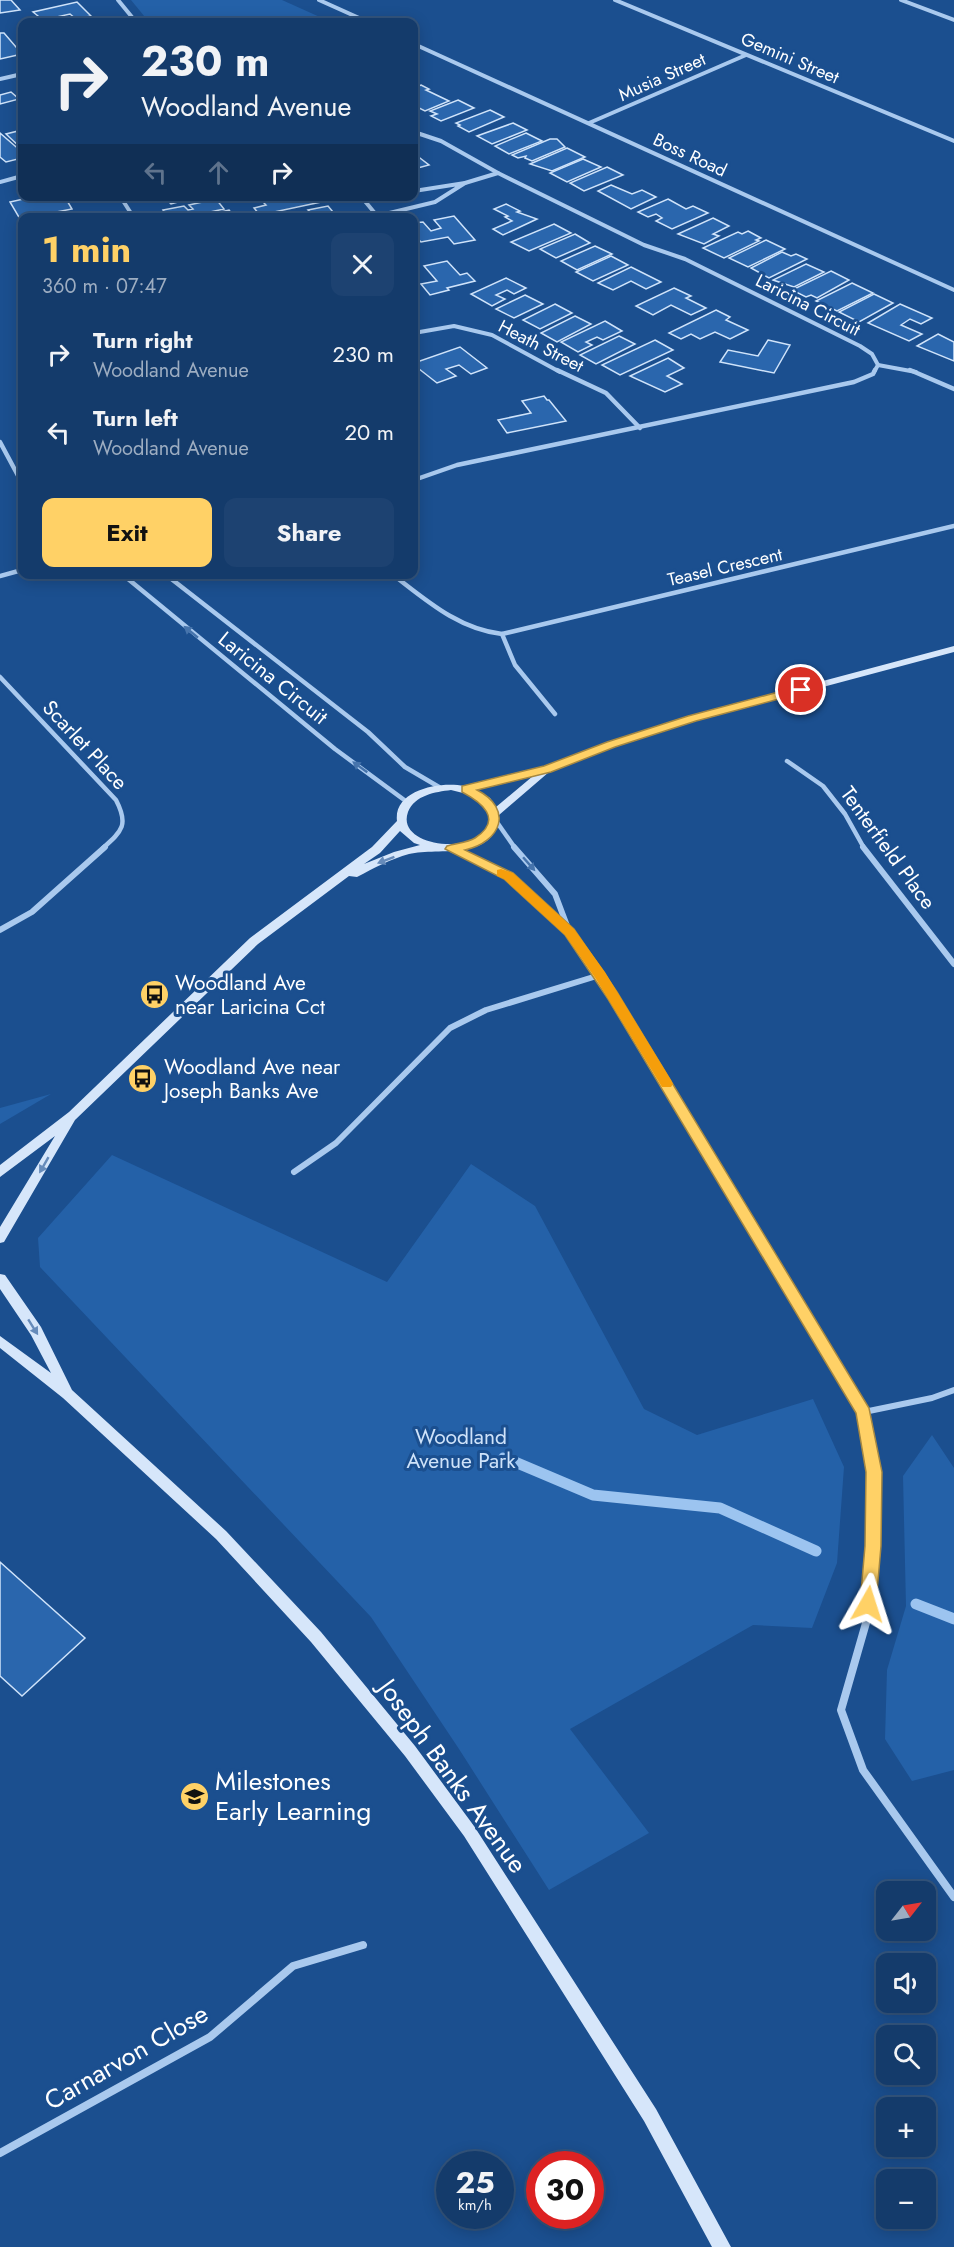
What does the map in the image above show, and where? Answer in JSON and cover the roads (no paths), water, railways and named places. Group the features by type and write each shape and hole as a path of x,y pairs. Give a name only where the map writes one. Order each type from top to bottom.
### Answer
{"street":[{"path":"118,0 133,18"},
{"path":"319,0 359,18"},
{"name":"Gemini Street","path":"615,0 954,141"},
{"path":"901,0 954,20"},
{"name":"Boss Road","path":"418,46 954,290"},
{"name":"Musia Street","path":"589,123 746,55"},
{"path":"0,79 18,75"},
{"name":"Laricina Circuit","path":"418,133 441,141 644,245 685,259 860,346 872,354 878,365"},
{"path":"418,190 465,183 498,172"},
{"path":"0,182 18,177"},
{"path":"395,213 429,205 450,196 465,183"},
{"path":"365,201 375,213"},
{"name":"Heath Street","path":"418,332 454,326 492,334 568,376 606,393 640,428"},
{"path":"418,479 457,465 854,382 873,374 878,365 915,371 954,389"},
{"path":"0,442 18,476"},
{"name":"Teasel Crescent","path":"399,579 466,627 485,634 502,634 954,526"},
{"path":"0,576 18,571"},
{"name":"Laricina Circuit","path":"128,579 335,749 407,802"},
{"name":"Laricina Circuit","path":"171,579 368,732 405,767 439,787"},
{"path":"502,634 515,665 555,714"},
{"path":"954,649 692,719 611,745 547,769 466,789 439,787 419,793 407,802 401,812 401,823 412,838 426,846 447,849 508,876 569,932 600,975 864,1412 874,1472 873,1546 866,1623 841,1710 863,1770 954,1897"},
{"name":"Scarlet Place","path":"0,677 116,800 124,815 121,832 32,912 0,930"},
{"name":"Tenterfield Place","path":"787,761 823,786 845,814 865,851 954,964"},
{"path":"323,889 378,862 414,849 447,849 466,846 480,840 492,828 494,816 513,796 547,769"},
{"path":"466,789 485,799 515,848 555,894 569,932"},
{"path":"0,1172 73,1115 255,941 376,850 401,823"},
{"path":"294,1172 336,1143 450,1028 486,1010 600,975"},
{"path":"0,1238 73,1115"},
{"name":"Joseph Banks Avenue","path":"0,1279 36,1331 68,1394"},
{"name":"Joseph Banks Avenue","path":"0,1341 68,1394 221,1535 315,1637 410,1751 470,1831 650,2115 722,2247"},
{"path":"864,1412 932,1398 954,1390"},
{"name":"Carnarvon Close","path":"0,2153 210,2037 293,1966 363,1945"}],"waterway":[{"path":"503,1457 512,1461"},
{"path":"508,1459 593,1495 720,1508 816,1551"},
{"path":"916,1604 954,1619"}],"place":[{"name":"Woodland Ave near Laricina Cct","path":"154,995"},
{"name":"Woodland Ave near Joseph Banks Ave","path":"143,1079"},
{"name":"Milestones Early Learning","path":"194,1796"}],"park label":[{"name":"Woodland Avenue Park","path":"461,1449"}]}
